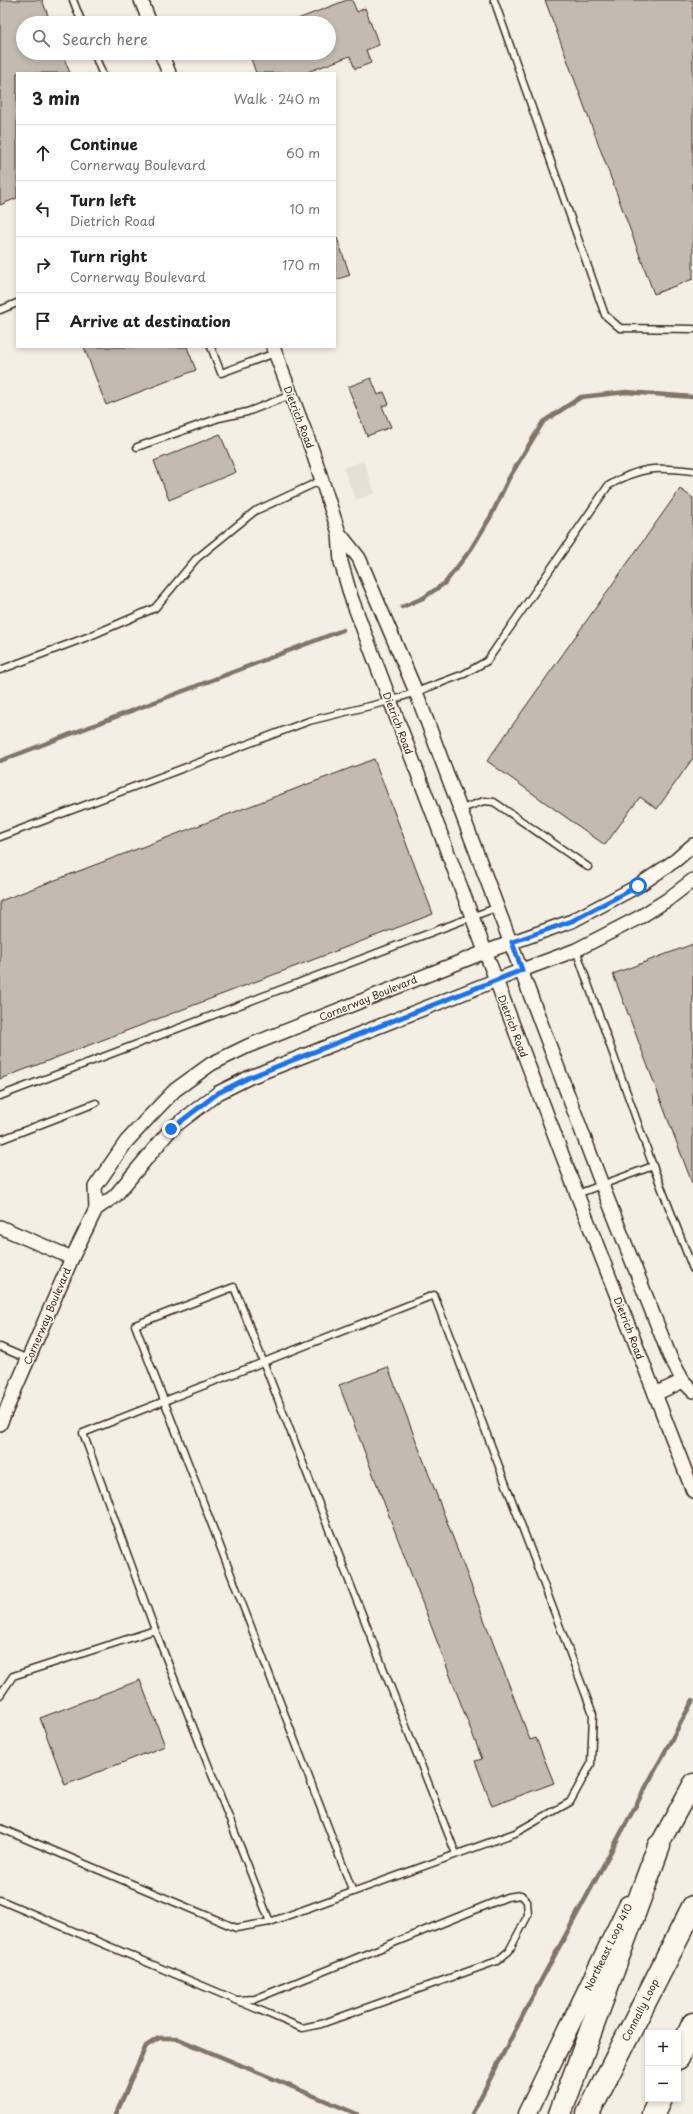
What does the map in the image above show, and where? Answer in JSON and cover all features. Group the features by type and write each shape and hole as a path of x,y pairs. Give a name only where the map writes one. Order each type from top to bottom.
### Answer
{"highway":[{"path":"560,2114 659,1846"},
{"name":"Connally Loop","path":"588,2114 693,1907"},
{"path":"681,2051 693,2024"},
{"path":"653,2114 659,2102"}],"main road":[{"name":"Northeast Loop 410","path":"527,2114 639,1882 693,1783"}],"street":[{"path":"143,0 148,16"},
{"path":"164,60 169,72"},
{"name":"Dietrich Road","path":"274,350 322,480 339,534 341,562 351,597 495,980 693,1492"},
{"name":"Dietrich Road","path":"339,534 359,558 416,692 499,907 602,1185 670,1357 683,1382 693,1391"},
{"name":"Cornerway Boulevard","path":"96,1209 95,1187 126,1142 176,1090 211,1064 248,1046 485,952 572,921 605,905 676,860 693,845"},
{"name":"Cornerway Boulevard","path":"0,1424 72,1258 96,1209 114,1196 171,1129 218,1093 263,1071 495,980 576,950 640,917 667,900 693,880"},
{"path":"0,1227 72,1258"},
{"path":"655,1394 683,1382"}],"lane":[{"path":"73,0 79,16"},
{"path":"494,0 604,314 620,328 693,329"},
{"path":"97,60 102,72"},
{"path":"0,310 16,303"},
{"path":"211,348 221,373 274,350"},
{"path":"136,447 219,418 247,412 291,395"},
{"path":"0,838 309,721 390,701 464,674 487,661 608,486 626,477 662,467 693,471"},
{"path":"0,670 90,636 154,608 196,558 255,510 322,480"},
{"path":"461,809 484,801 494,802 588,867"},
{"path":"0,1096 499,907"},
{"path":"576,950 653,1166 693,1269"},
{"path":"0,1140 96,1103"},
{"path":"577,1194 653,1166"},
{"path":"353,1892 135,1325 234,1287 262,1362 456,1854"},
{"path":"0,1828 236,1928 270,1922 515,1833 570,1802 591,1764 593,1714 434,1295 83,1433 155,1630 270,1922"},
{"path":"0,1347 28,1359"},
{"path":"0,1695 13,1676 155,1630"},
{"path":"0,1900 237,2000 280,2020 302,2028 321,2024 497,1961 509,1951 528,1915 527,1902 521,1895 507,1897 255,1999 237,2000"}],"shaded area":[{"path":"363,461 375,493 356,500 343,468"}],"building":[{"path":"0,0 42,0 48,16 16,16 16,60 65,60 70,72 16,72 16,198 0,205"},
{"path":"347,0 352,0 357,12 365,8 379,45 366,50 371,63 355,69 350,56 308,72 256,72 251,60 336,60 336,16 306,16"},
{"path":"545,0 693,0 693,279 654,294"},
{"path":"336,238 350,275 336,280"},
{"path":"84,348 187,348 196,370 106,405"},
{"path":"371,378 378,395 384,392 389,404 382,406 391,427 367,436 348,387"},
{"path":"220,434 236,472 169,500 154,461"},
{"path":"680,489 693,498 693,758 657,809 640,797 605,845 487,761"},
{"path":"374,759 433,914 0,1079 0,901"},
{"path":"693,944 693,1183 692,1183 613,974"},
{"path":"388,1367 530,1740 536,1738 554,1783 492,1806 475,1761 482,1759 339,1385"},
{"path":"140,1680 165,1746 65,1785 40,1718"}],"waterway":[{"path":"402,607 423,598 445,583 471,549 491,516 509,478 543,422 581,397 626,392 693,397"},
{"path":"0,761 343,630"},
{"path":"472,2114 538,1986 693,1700"},
{"path":"116,2114 146,2046 159,2038 176,2038 357,2114"}],"route":[{"path":"171,1129 218,1093 250,1077 309,1052 522,970 512,942 572,921 605,905 638,886"}]}
